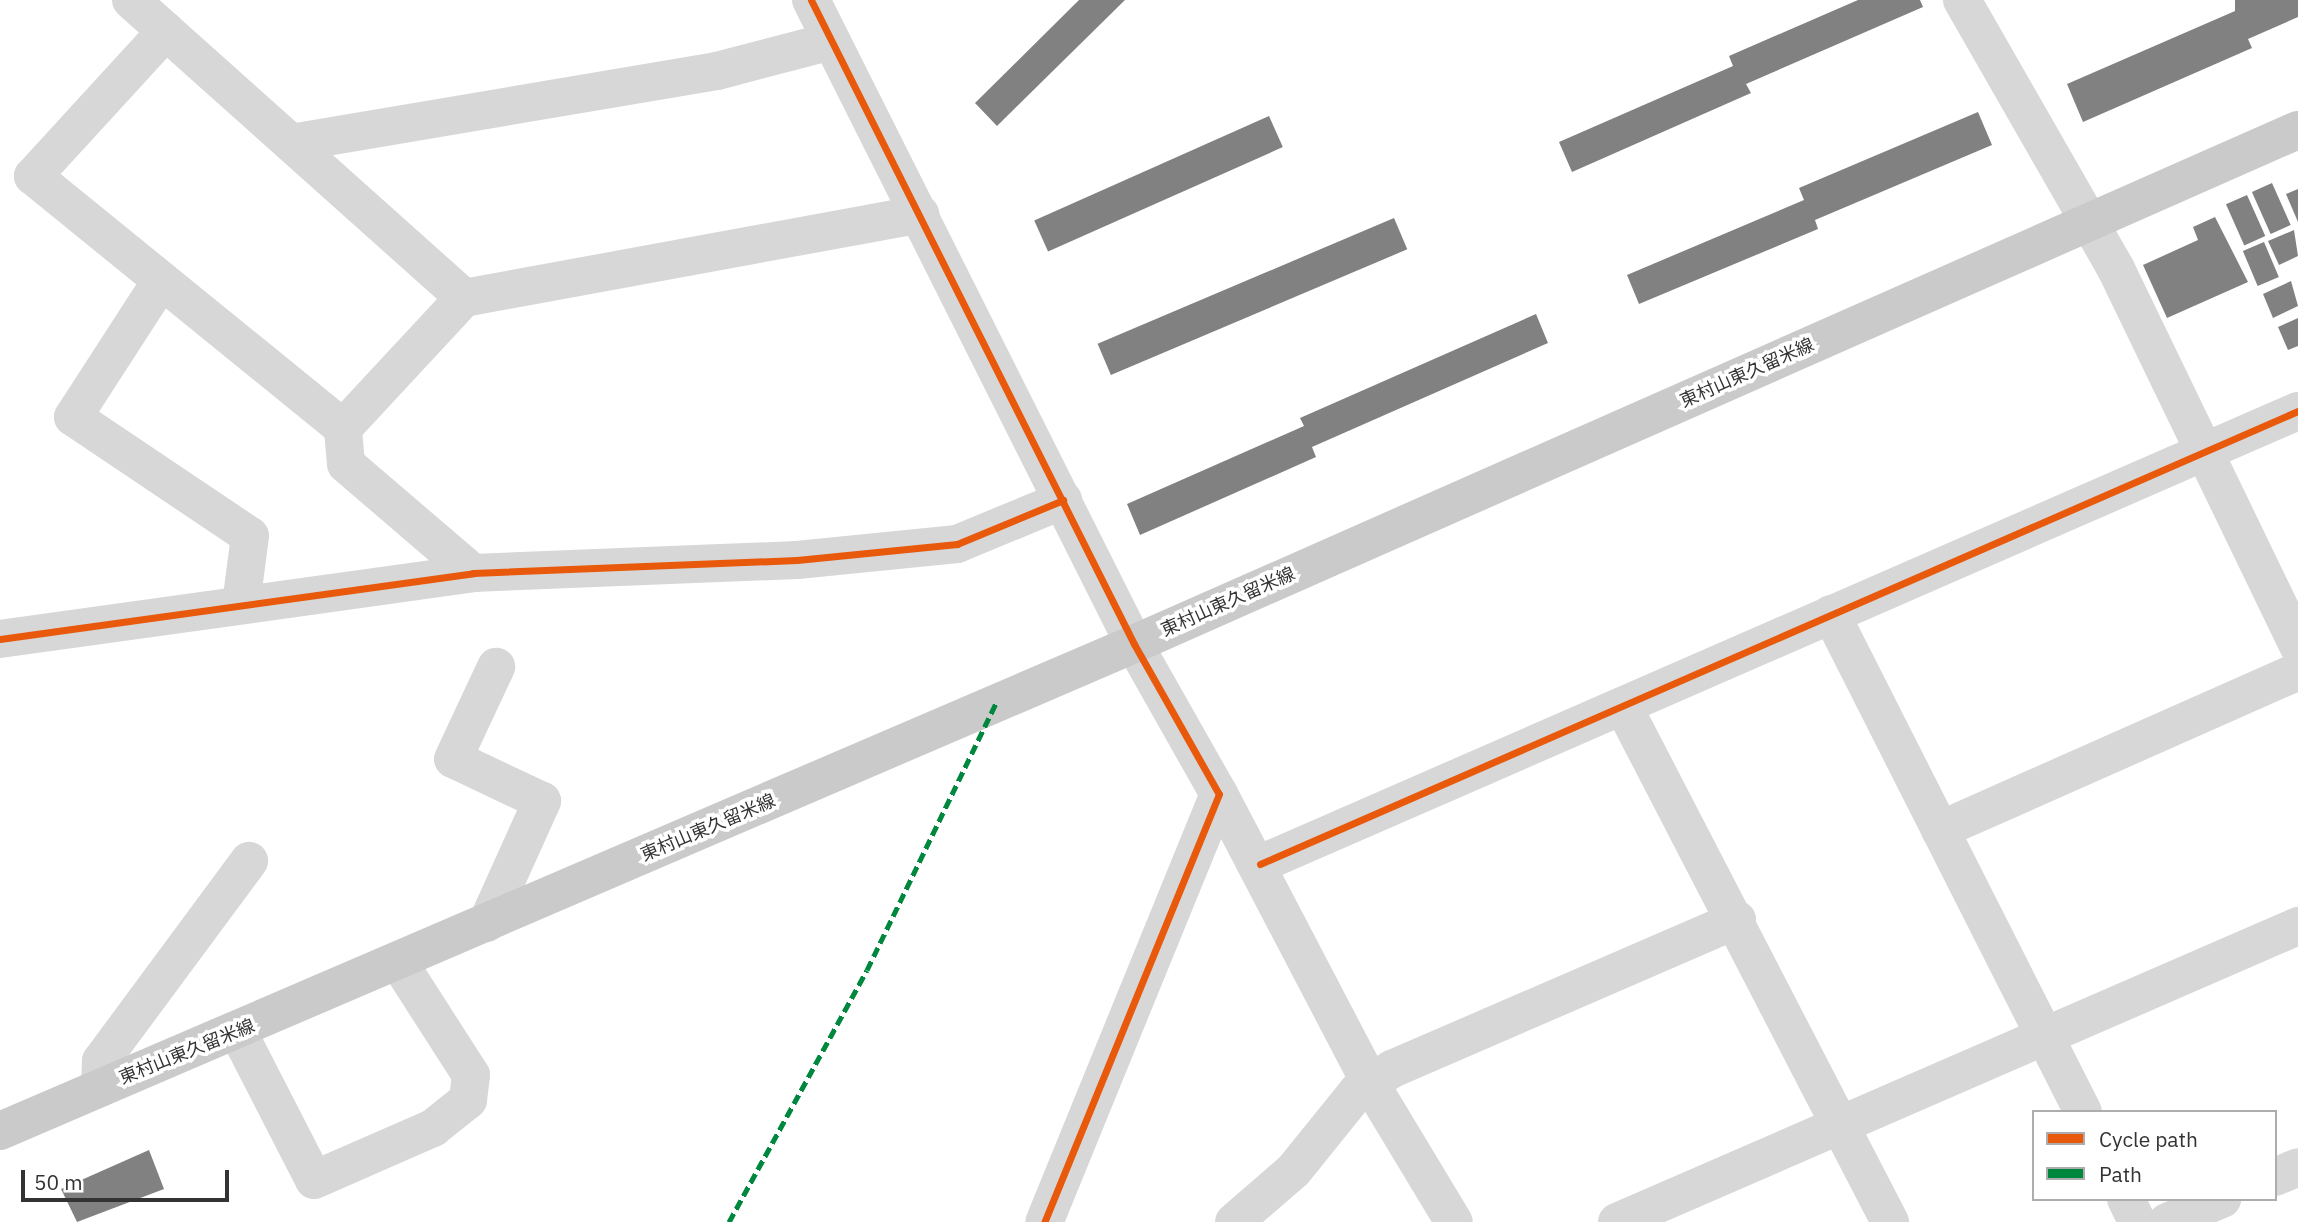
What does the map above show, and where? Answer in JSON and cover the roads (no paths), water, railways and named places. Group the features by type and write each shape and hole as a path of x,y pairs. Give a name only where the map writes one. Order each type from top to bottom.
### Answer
{"main road":[{"name":"東村山東久留米線","path":"0,1131 399,963 1134,643 2298,130"}],"street":[{"path":"131,0 464,298"},
{"path":"811,0 1134,643 1260,863 1370,1083 1454,1222"},
{"path":"1962,0 2089,223 2200,453 2298,646"},
{"path":"166,31 33,176 342,428 346,464 473,573"},
{"path":"291,144 717,71 831,41"},
{"path":"342,428 464,298 920,214"},
{"path":"162,281 73,417 250,536 241,604"},
{"path":"1260,863 2298,411"},
{"path":"0,639 473,573 797,560 957,544 1063,500"},
{"path":"1831,614 2081,1110"},
{"path":"487,923 542,801 453,759 496,667"},
{"path":"1940,830 2298,671"},
{"path":"1623,706 1737,920 1890,1222"},
{"path":"1044,1222 1219,794"},
{"path":"100,1088 101,1061 249,861"},
{"path":"1234,1222 1294,1170 1370,1083 1737,920"},
{"path":"1617,1222 2298,926"},
{"path":"238,1032 314,1180 433,1128 468,1100 471,1075 399,963"},
{"path":"2277,1176 2298,1167"},
{"path":"2127,1201 2137,1222"},
{"path":"2167,1222 2217,1201"}]}
